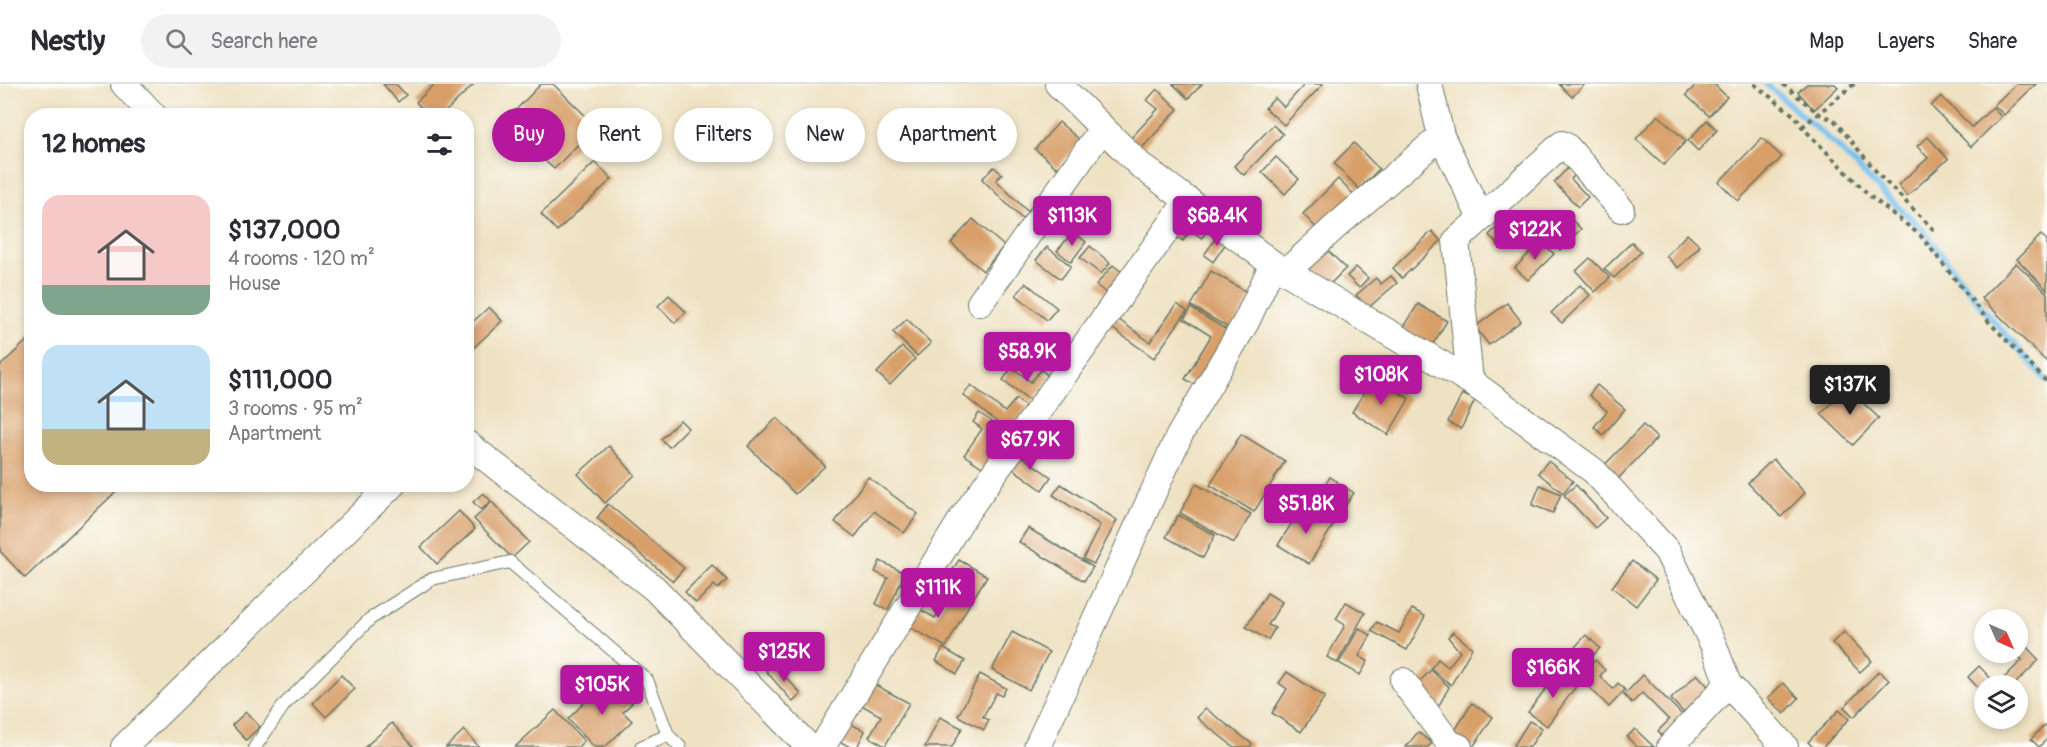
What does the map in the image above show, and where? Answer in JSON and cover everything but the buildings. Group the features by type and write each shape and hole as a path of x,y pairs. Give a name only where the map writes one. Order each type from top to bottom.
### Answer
{"street":[{"path":"124,84 146,108"},
{"path":"1429,84 1441,136 1481,218"},
{"path":"1060,85 1140,165 1280,268 1470,381 1594,471 1667,551 1714,646 1728,684 1785,747"},
{"path":"980,303 1102,129"},
{"path":"1037,747 1179,436 1280,268 1335,227 1441,136"},
{"path":"1470,381 1456,241 1562,144 1621,209"},
{"path":"822,747 963,517 1188,200"},
{"path":"474,449 654,588 809,747"},
{"path":"124,747 385,492"},
{"path":"1403,681 1451,746"},
{"path":"1670,747 1728,684"}],"lane":[{"path":"255,747 284,705 370,619 432,579 510,562 647,680 668,735 680,747"},
{"path":"641,747 668,735"}],"path":[{"path":"1754,84 1796,117 1871,197 1920,235 1989,322 2047,382"},
{"path":"1783,84 1819,114 1834,120 1880,176 1934,230"},
{"path":"1803,127 1854,84"}],"waterway":[{"path":"1766,84 1839,148 1922,229 1989,316 2047,381"}]}
